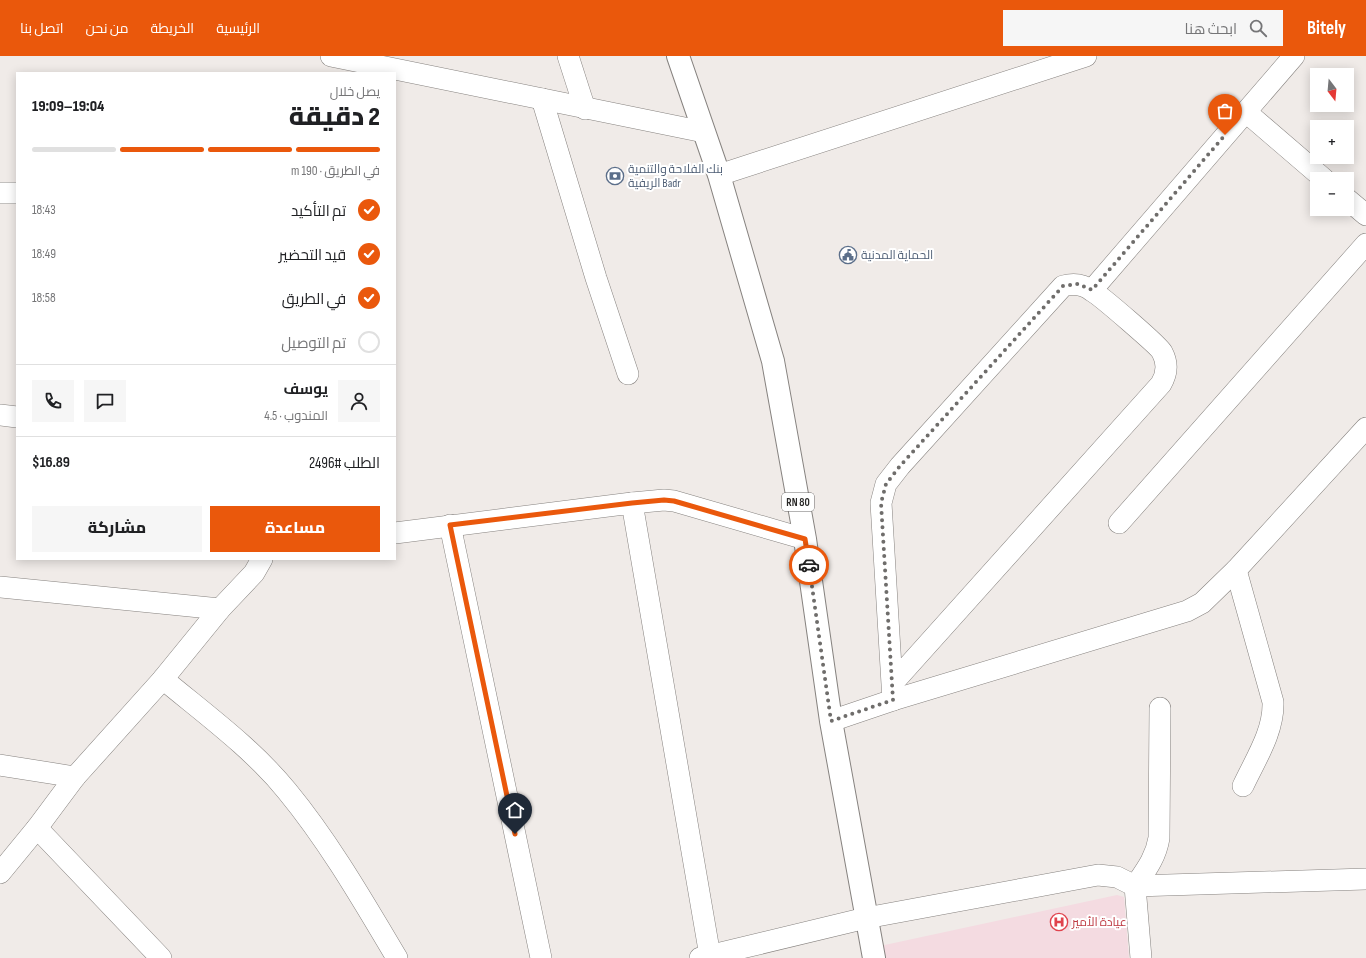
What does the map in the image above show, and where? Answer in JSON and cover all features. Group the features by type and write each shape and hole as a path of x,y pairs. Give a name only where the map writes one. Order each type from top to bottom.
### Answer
{"main road":[{"name":"RN 80","path":"678,56 719,175 773,361 805,539 831,721 874,958"}],"street":[{"path":"331,56 585,109 704,132"},
{"path":"568,56 585,109"},
{"path":"719,175 1086,56"},
{"path":"1092,290 1294,56"},
{"path":"542,100 596,278 628,374"},
{"path":"1246,112 1316,172"},
{"path":"0,193 16,193"},
{"path":"1354,205 1366,215"},
{"path":"1119,523 1366,244"},
{"path":"1078,284 1092,290 1162,350 1166,367 1165,378 893,692 881,503 886,484 900,466 1063,286 1078,284"},
{"path":"0,415 16,417"},
{"path":"831,721 893,692 1187,611 1202,602 1236,570 1366,428"},
{"path":"396,533 450,525 664,500 674,501 805,539"},
{"path":"632,503 705,957 866,918 1098,875 1117,877 1135,886 1366,879"},
{"path":"450,525 541,958"},
{"path":"0,873 37,828 75,777 163,679 220,609 254,572 261,560"},
{"path":"1236,570 1273,702 1273,715 1269,729 1243,786"},
{"path":"0,587 220,609"},
{"path":"163,679 258,760 287,790 329,848 397,958"},
{"path":"1141,958 1135,886 1151,863 1157,850 1159,838 1160,708"},
{"path":"0,765 75,777"},
{"path":"37,828 161,958"}],"shaded area":[{"name":"عيادة الأمير","path":"1117,895 1124,897 1129,958 883,958 880,946"}],"way so far":[{"path":"809,565 831,721 893,700 881,503 886,484 900,466 1063,286 1078,284 1092,290 1225,135"}],"place":[{"name":"بنك الفلاحة والتنمية الريفية Badr","path":"615,176"},
{"name":"الحماية المدنية","path":"848,255"},
{"name":"عيادة الأمير","path":"1059,922"}],"route":[{"path":"515,834 450,525 632,503 664,500 674,501 805,539 809,565"}]}
